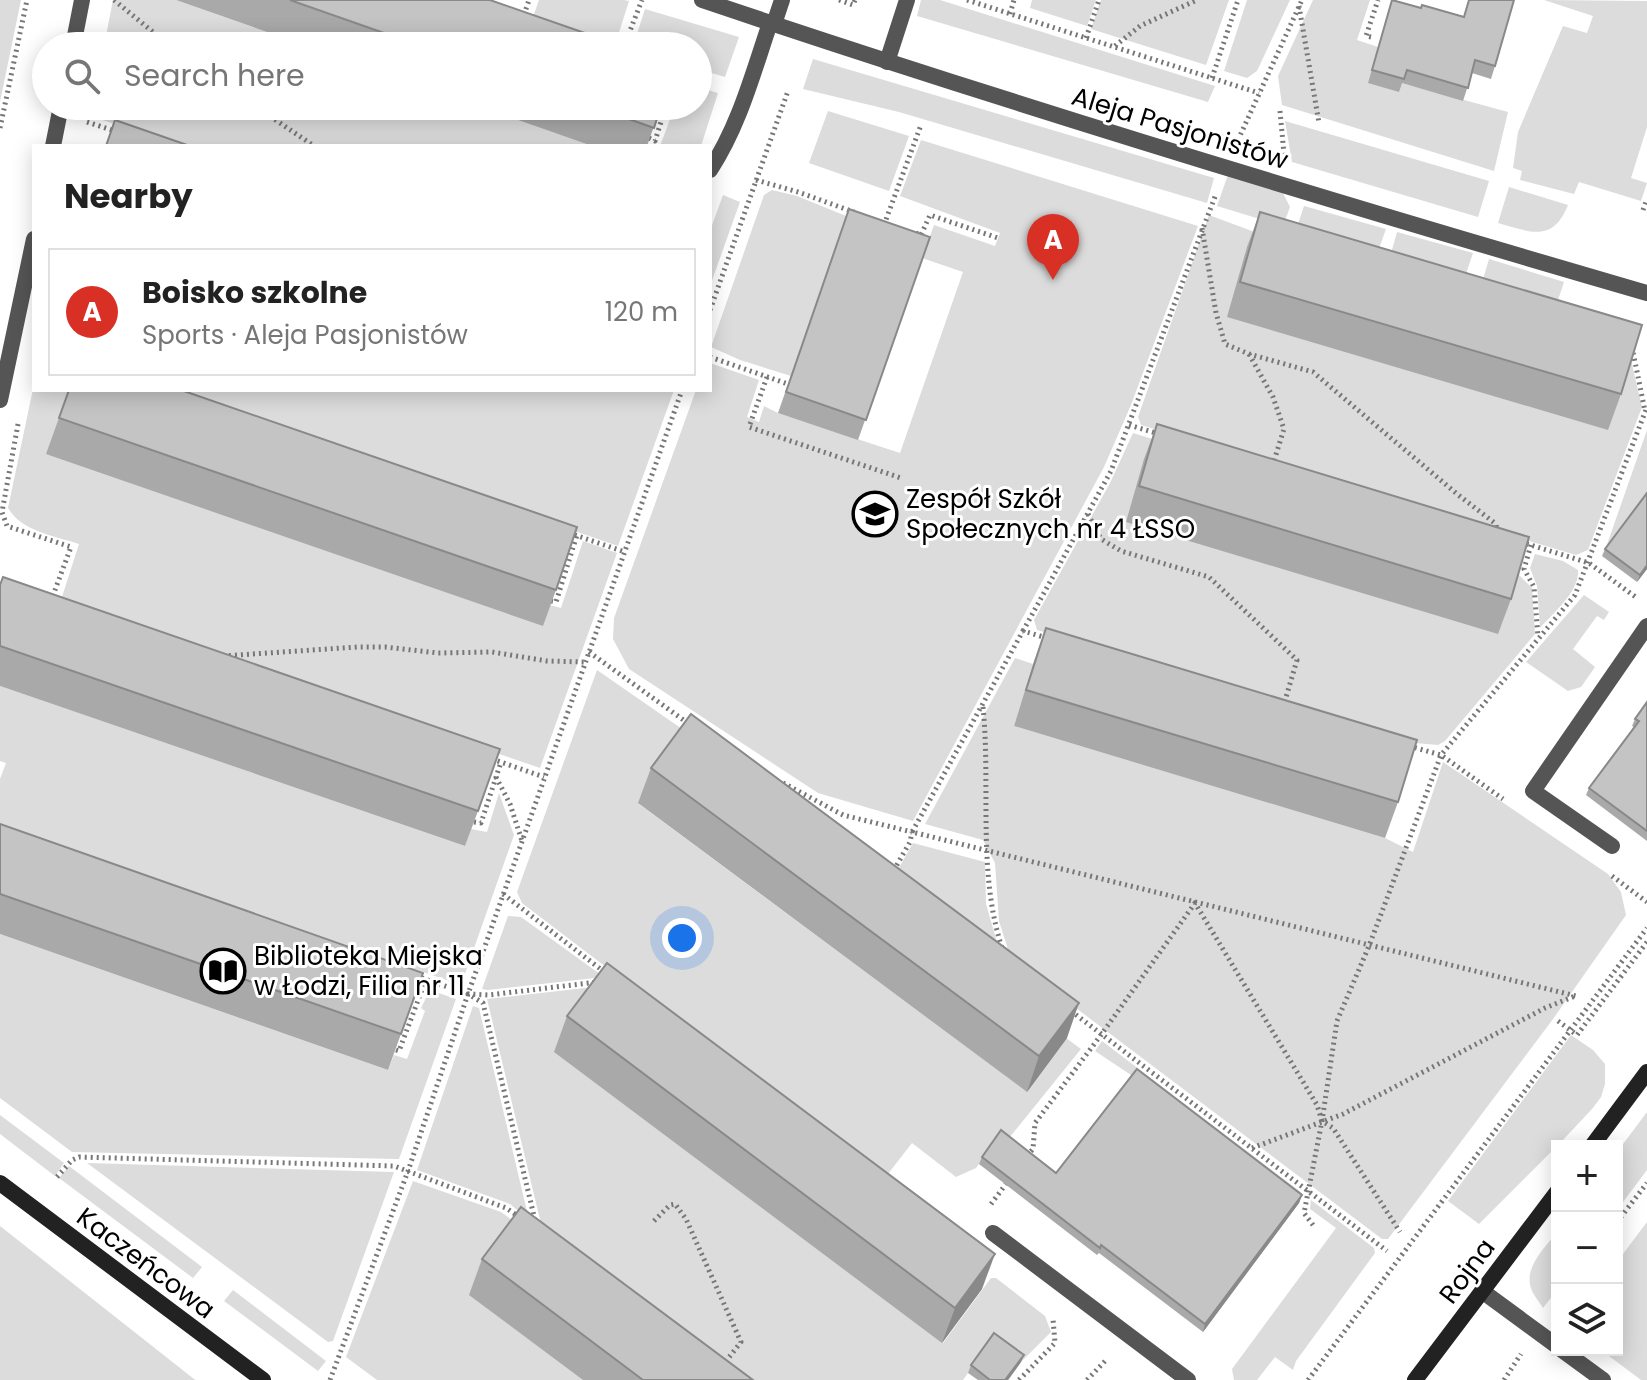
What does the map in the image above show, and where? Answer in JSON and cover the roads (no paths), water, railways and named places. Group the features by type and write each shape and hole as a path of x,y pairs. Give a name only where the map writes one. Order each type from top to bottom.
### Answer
{"street":[{"path":"76,32 82,0"},
{"name":"Aleja Pasjonistów","path":"702,0 887,62 1341,203 1647,293"},
{"path":"712,167 728,137 782,0"},
{"path":"887,62 907,0"},
{"path":"53,144 58,120"},
{"path":"0,400 32,248"},
{"path":"1612,846 1533,791 1647,626"},
{"path":"1596,1140 1647,1072"},
{"name":"Kaczeńcowa","path":"0,1183 263,1380"},
{"name":"Rojna","path":"1415,1380 1551,1200"},
{"path":"993,1233 1188,1380"},
{"path":"1482,1291 1551,1342"},
{"path":"1570,1356 1603,1380"}],"place":[{"name":"Boisko szkolne","path":"1053,280"},
{"name":"Zespół Szkół Społecznych nr 4 ŁSSO","path":"875,514"},
{"name":"Biblioteka Miejska w Łodzi, Filia nr 11","path":"223,971"}]}
